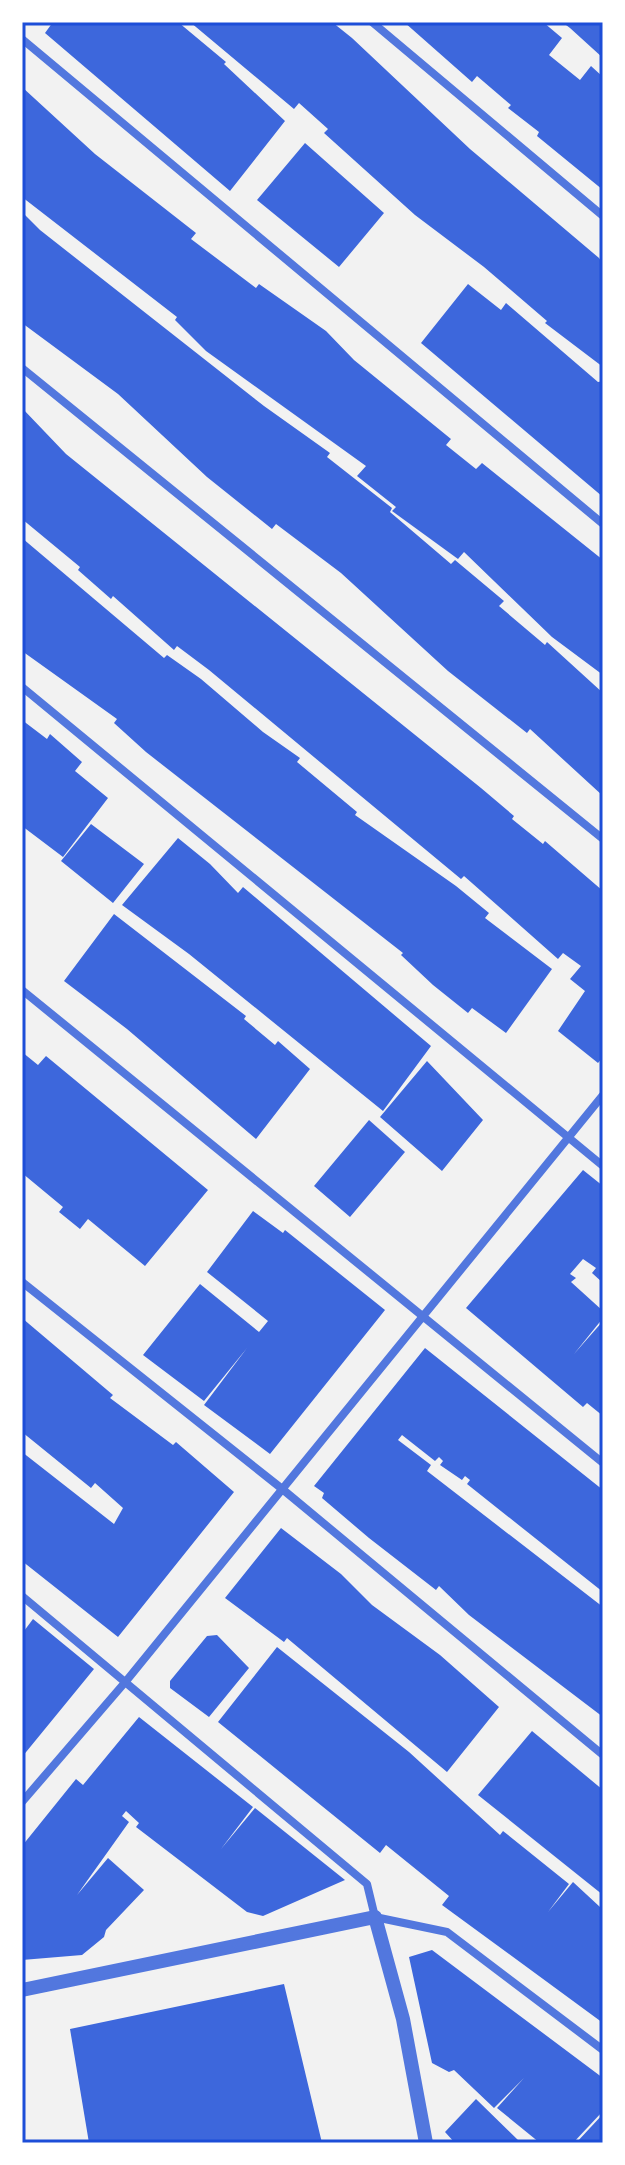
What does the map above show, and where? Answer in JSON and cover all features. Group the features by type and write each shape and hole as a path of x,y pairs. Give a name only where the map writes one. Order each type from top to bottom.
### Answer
{"street":[{"path":"372,22 603,216"},
{"path":"22,39 603,524"},
{"path":"22,368 603,839"},
{"path":"22,687 603,1166"},
{"path":"22,990 603,1463"},
{"path":"22,1802 127,1680 603,1095"},
{"path":"22,1282 281,1488 603,1755"},
{"path":"22,1596 127,1680 367,1884 403,2019 426,2143"},
{"path":"22,1990 375,1917 447,1932 603,2050"}],"building":[{"path":"53,22 178,22 226,62 224,64 285,121 230,191 45,33"},
{"path":"190,22 332,22 352,38 470,149 599,258 603,264 603,367 545,323 547,321 484,267 415,215 324,133 328,129 299,103 294,109"},
{"path":"404,22 543,22 562,38 549,55 580,80 591,66 603,77 603,190 537,136 539,132 508,108 511,105 477,76 472,82"},
{"path":"562,22 603,22 603,58 570,28"},
{"path":"22,87 95,154 196,233 191,239 256,288 259,284 326,331 354,360 451,439 446,445 476,469 482,463 603,560 603,675 552,637 464,552 458,559 392,511 396,507 357,476 366,466 206,351 175,320 177,317 22,197"},
{"path":"305,143 384,213 339,267 257,200"},
{"path":"22,212 40,230 264,406 330,453 327,457 392,508 390,512 451,564 455,560 504,601 499,606 545,645 547,642 603,693 603,796 530,729 527,733 448,671 341,573 276,524 272,529 207,477 118,394 22,323"},
{"path":"468,284 501,310 506,303 598,382 603,381 603,497 421,343"},
{"path":"22,408 66,454 481,788 514,816 512,819 543,844 545,841 603,891 603,1057 598,1063 558,1031 585,991 570,979 581,966 563,953 558,959 464,876 461,879 209,670 177,646 174,650 113,596 111,599 78,570 80,567 22,519"},
{"path":"22,538 164,658 167,655 201,679 263,732 300,758 297,762 357,812 355,815 456,886 489,913 485,918 552,969 506,1033 472,1008 468,1013 433,985 401,955 403,953 146,752 114,723 117,719 22,651"},
{"path":"22,720 47,739 50,734 82,762 75,771 108,798 63,857 22,826"},
{"path":"91,824 144,864 113,903 61,861"},
{"path":"178,838 210,864 238,893 243,887 431,1046 383,1111 189,954 122,905"},
{"path":"114,914 246,1016 244,1019 275,1045 278,1041 310,1069 256,1139 127,1029 64,981"},
{"path":"22,1052 38,1065 46,1056 208,1190 145,1266 88,1219 80,1229 59,1212 63,1207 22,1173"},
{"path":"427,1061 483,1120 442,1171 380,1117"},
{"path":"369,1120 405,1152 350,1217 314,1186"},
{"path":"583,1170 603,1186 603,1283 592,1273 596,1268 583,1259 570,1274 576,1278 571,1282 603,1311 603,1318 574,1354 603,1321 603,1416 587,1403 583,1407 466,1308"},
{"path":"253,1211 283,1233 285,1230 385,1310 270,1454 204,1405 247,1348 204,1401 143,1355 200,1284 259,1332 268,1321 207,1272"},
{"path":"22,1318 113,1395 110,1398 173,1445 176,1442 234,1492 118,1637 22,1561 22,1452 114,1524 123,1508 95,1483 91,1488 22,1432"},
{"path":"425,1348 603,1490 603,1592 467,1484 470,1480 465,1476 462,1480 440,1465 443,1461 439,1457 435,1461 402,1435 398,1440 431,1465 427,1471 603,1607 603,1717 469,1615 439,1586 436,1590 369,1538 322,1498 324,1493 314,1486"},
{"path":"281,1528 341,1574 372,1605 440,1655 499,1707 447,1772 287,1638 284,1642 225,1598"},
{"path":"33,1619 94,1669 22,1757 22,1629 24,1631"},
{"path":"217,1635 249,1668 209,1717 170,1688 170,1681 207,1636"},
{"path":"277,1647 409,1752 500,1835 503,1831 569,1884 548,1912 573,1882 600,1907 603,2023 442,1905 449,1896 386,1845 380,1853 218,1722"},
{"path":"139,1717 253,1807 221,1849 255,1808 345,1880 263,1916 247,1912 136,1827 139,1823 126,1811 122,1816 129,1822 77,1895 108,1858 144,1890 106,1930 104,1937 82,1955 22,1960 22,1846 76,1779 83,1785"},
{"path":"532,1731 603,1790 603,1895 478,1795"},
{"path":"432,1950 603,2078 603,2111 573,2143 540,2143 497,2108 524,2078 494,2108 454,2070 449,2072 432,2063 409,1957"},
{"path":"284,1984 322,2143 89,2143 70,2029"},
{"path":"476,2099 518,2143 455,2143 445,2132"},
{"path":"603,2114 603,2143 576,2143"}]}
